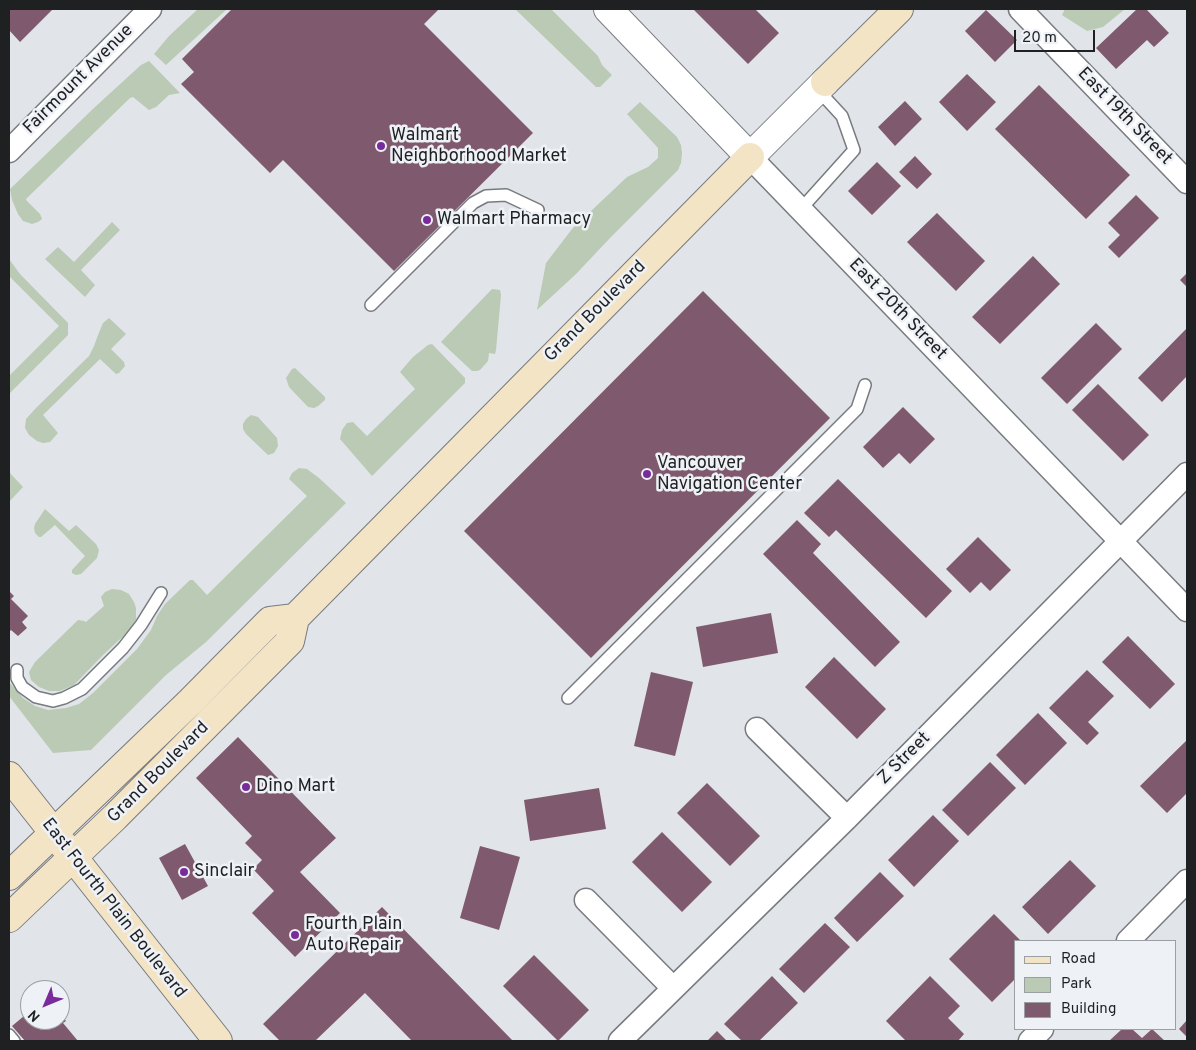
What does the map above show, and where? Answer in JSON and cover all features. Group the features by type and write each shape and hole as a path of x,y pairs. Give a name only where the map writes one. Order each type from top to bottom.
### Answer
{"main road":[{"name":"Grand Boulevard","path":"821,86 900,9"},
{"name":"Grand Boulevard","path":"9,918 73,858 290,641 295,618 750,157"},
{"name":"Grand Boulevard","path":"9,876 190,702 270,622 295,618"},
{"name":"East Fourth Plain Boulevard","path":"9,776 218,1041"}],"street":[{"name":"Fairmount Avenue","path":"9,151 150,9"},
{"name":"East 20th Street","path":"608,9 1187,610"},
{"name":"East 19th Street","path":"1020,9 1187,182"},
{"name":"Grand Boulevard","path":"750,157 821,86"},
{"name":"Z Street","path":"620,1041 847,818 1187,474"},
{"path":"757,729 847,818"},
{"path":"1129,940 1187,881"},
{"path":"586,900 673,988"},
{"path":"1030,1041 1041,1030"}],"lane":[{"path":"801,209 854,150 842,116 821,86"},
{"path":"371,305 473,203 486,196 506,195 538,210"},
{"path":"568,698 857,409 865,385"},
{"path":"17,670 17,678 22,687 36,697 53,701 82,689 123,648 141,625 161,592"},
{"path":"9,1035 14,1041"}],"green space":[{"path":"198,9 227,9 166,65 154,54 169,36"},
{"path":"515,9 551,9 598,56 602,65 612,75 600,87 596,87"},
{"path":"1065,9 1125,9 1103,27 1087,31 1062,15"},
{"path":"149,61 180,93 169,95 156,107 149,110 133,97 130,98 26,199 40,214 42,219 32,224 23,221 12,200 10,189 95,107 141,65"},
{"path":"640,102 677,137 682,153 678,170 576,274 537,310 546,263 572,229 627,177 648,167 658,158 658,148 627,114"},
{"path":"112,222 120,230 81,270 95,285 85,297 45,259 58,247 74,262"},
{"path":"9,259 20,274 68,323 68,335 9,394 9,376 59,326 9,276"},
{"path":"492,289 500,290 501,295 496,350 495,354 489,353 488,361 480,370 472,371 441,342"},
{"path":"109,318 126,334 111,349 124,362 125,366 116,374 100,359 43,415 58,433 50,442 43,443 37,441 29,435 25,428 26,419 89,356 103,323"},
{"path":"432,344 465,378 465,383 372,476 340,439 342,430 347,423 353,422 367,436 415,389 400,372 413,357"},
{"path":"295,368 325,397 325,400 318,406 314,408 308,407 289,387 286,378 292,369"},
{"path":"251,415 258,417 277,438 278,446 274,453 268,455 246,434 243,424"},
{"path":"299,468 307,469 346,503 206,642 166,675 91,750 53,753 9,696 9,682 23,698 35,706 48,710 79,704 93,693 137,649 151,630 165,604 190,580 193,580 207,595 307,496 289,479 292,473"},
{"path":"9,472 23,487 9,502"},
{"path":"45,509 69,531 76,525 96,544 99,550 97,558 81,574 76,575 72,573 72,570 85,556 55,525 41,537 35,533 35,524"},
{"path":"112,589 121,590 129,594 134,602 136,620 130,630 74,685 60,691 49,691 39,687 31,680 29,672 35,662 78,620 86,622 104,606 101,597 105,592"}],"building":[{"path":"9,9 53,9 20,42 9,30"},
{"name":"Walmart Neighborhood Market","path":"232,9 439,9 424,24 533,133 394,271 283,160 270,173 181,84 194,72 182,59"},
{"path":"693,9 755,9 779,33 748,64"},
{"path":"1137,9 1146,9 1169,33 1154,47 1147,40 1116,69 1096,48"},
{"path":"986,10 1017,40 995,62 965,31"},
{"path":"967,74 996,102 967,131 939,102"},
{"path":"1039,85 1130,175 1086,219 995,129"},
{"path":"905,101 922,119 895,146 878,127"},
{"path":"915,156 932,174 917,189 899,172"},
{"path":"877,162 901,186 872,215 848,191"},
{"path":"1136,195 1159,218 1119,258 1108,247 1120,235 1108,223"},
{"path":"937,213 985,261 956,291 907,242"},
{"path":"1033,256 1060,284 1000,344 972,317"},
{"path":"1187,273 1187,287 1180,280"},
{"name":"Vancouver Navigation Center","path":"703,291 830,418 591,658 464,531"},
{"path":"1096,323 1122,349 1067,404 1041,378"},
{"path":"1187,328 1187,376 1162,402 1138,378"},
{"path":"1098,384 1149,435 1123,461 1072,410"},
{"path":"903,407 935,439 910,464 899,453 883,468 863,447"},
{"path":"838,479 952,591 926,618 836,530 829,537 804,513"},
{"path":"797,520 821,544 813,553 900,642 875,667 763,554"},
{"path":"978,537 1011,570 990,591 981,582 970,593 946,569"},
{"path":"9,591 14,596 11,599 28,616 22,622 27,628 18,636 11,630 9,632"},
{"path":"771,613 778,653 703,667 696,627"},
{"path":"1128,636 1175,684 1150,709 1102,662"},
{"path":"834,657 886,709 857,739 805,687"},
{"path":"1087,670 1114,696 1088,722 1099,733 1087,745 1049,708"},
{"path":"651,672 693,682 675,756 634,746"},
{"path":"1038,713 1067,743 1025,785 996,755"},
{"path":"238,737 336,838 300,872 340,913 295,957 252,913 274,891 253,869 262,860 245,843 252,836 196,778"},
{"path":"1187,740 1187,793 1167,813 1140,786"},
{"path":"990,762 1016,788 968,836 942,810"},
{"path":"707,783 760,836 730,866 677,813"},
{"path":"599,788 606,829 530,841 524,800"},
{"path":"933,815 959,841 914,887 888,860"},
{"path":"662,832 712,882 682,912 632,862"},
{"name":"Sinclair","path":"185,844 208,886 182,900 159,858"},
{"path":"480,846 520,857 499,930 460,918"},
{"path":"1070,860 1096,886 1048,934 1022,907"},
{"path":"880,872 904,896 857,942 834,918"},
{"path":"382,907 513,1041 412,1041 365,993 315,1041 280,1041 263,1024"},
{"path":"994,914 1020,940 1014,940 1014,980 992,1002 949,959"},
{"path":"825,923 850,947 804,993 779,969"},
{"path":"534,955 589,1010 558,1041 503,986"},
{"path":"772,976 798,1003 759,1041 742,1041 724,1024"},
{"path":"930,976 960,1006 948,1018 964,1034 958,1041 906,1041 886,1021"},
{"path":"20,1019 20,1030 69,1030 78,1041 25,1041 12,1026"},
{"path":"1187,1020 1187,1037 1179,1029"},
{"path":"1121,1030 1133,1030 1142,1038 1153,1030 1165,1041 1109,1041"},
{"path":"717,1031 727,1041 707,1041"}],"place":[{"name":"Walmart Neighborhood Market","path":"381,146"},
{"name":"Walmart Pharmacy","path":"427,220"},
{"name":"Vancouver Navigation Center","path":"647,474"},
{"name":"Dino Mart","path":"246,787"},
{"name":"Sinclair","path":"184,872"},
{"name":"Fourth Plain Auto Repair","path":"295,935"}]}
